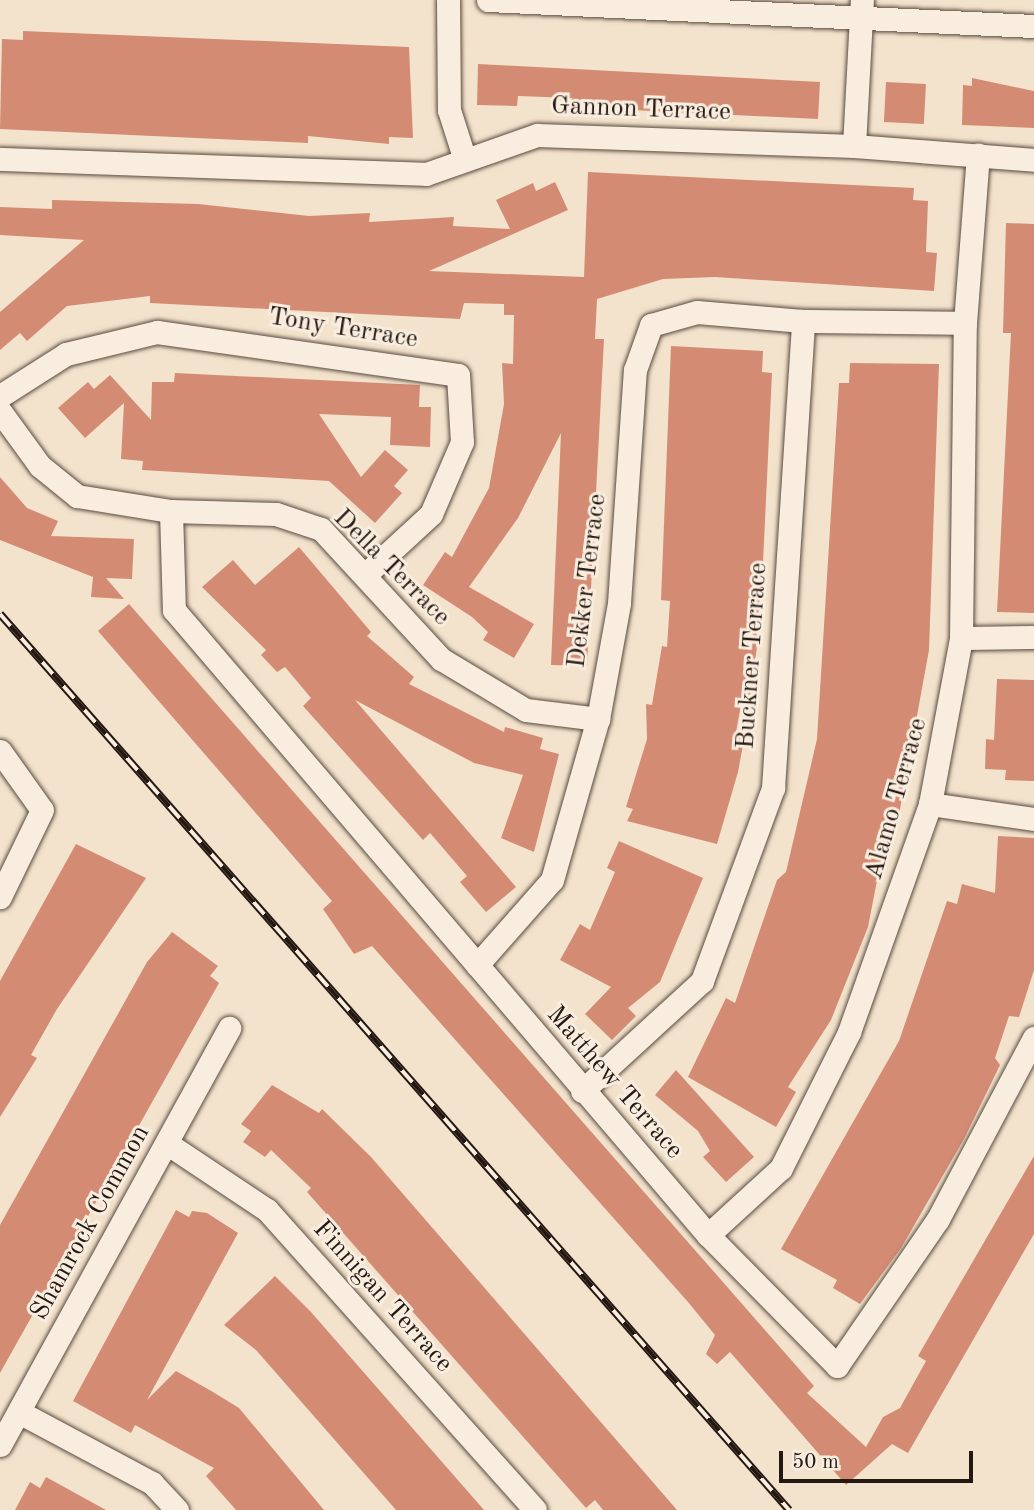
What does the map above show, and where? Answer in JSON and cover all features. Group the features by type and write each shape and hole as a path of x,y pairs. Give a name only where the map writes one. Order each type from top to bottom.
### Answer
{"street":[{"path":"448,0 449,110 465,159"},
{"path":"488,0 862,10 1034,26"},
{"path":"854,146 862,10"},
{"name":"Gannon Terrace","path":"0,159 426,174 537,135 854,146 1034,160"},
{"name":"Alamo Terrace","path":"708,1235 781,1168 849,1032 930,804 961,638 965,323 978,155"},
{"name":"Dekker Terrace","path":"477,965 552,880 598,719 619,603 635,370 651,325 697,312 803,321"},
{"path":"803,321 965,323"},
{"name":"Buckner Terrace","path":"582,1091 702,981 773,788 803,321"},
{"name":"Tony Terrace","path":"0,396 66,354 157,332 458,375 462,442 431,514 365,575"},
{"name":"Della Terrace","path":"0,411 40,466 77,496 171,511 276,514 321,529 441,659 526,710 598,719"},
{"name":"Matthew Terrace","path":"171,511 174,610 582,1091 708,1235 837,1366 938,1219 1034,1038"},
{"path":"961,638 1034,637"},
{"path":"0,751 42,810 0,897"},
{"path":"930,804 1034,818"},
{"name":"Shamrock Common","path":"0,1445 229,1028"},
{"name":"Finnigan Terrace","path":"167,1144 267,1210 535,1510"},
{"path":"19,1412 152,1483 177,1510"}],"building":[{"path":"23,31 409,47 413,138 389,137 389,144 308,136 308,143 0,129 2,39 23,40"},
{"path":"478,64 820,82 818,119 571,107 572,98 518,96 517,106 477,105"},
{"path":"972,78 1034,91 1034,128 962,125 963,85 972,86"},
{"path":"886,82 926,84 924,124 884,122"},
{"path":"588,172 914,188 913,200 928,201 926,252 937,253 934,291 715,277 663,279 597,299 595,339 604,339 587,666 551,665 561,433 518,518 469,587 534,624 514,658 483,640 488,632 472,617 423,585 445,552 452,557 489,488 504,404 502,363 513,364 514,315 504,315 504,304 464,303 460,319 150,303 150,296 67,306 27,341 20,333 0,350 0,312 84,240 0,235 0,207 52,209 52,200 198,204 309,216 370,213 369,222 454,217 453,226 510,229 496,200 533,183 536,191 555,182 568,210 429,271 584,277"},
{"path":"1006,223 1034,224 1034,613 997,612 1011,333 1003,333"},
{"path":"671,346 763,351 762,372 772,373 760,626 750,695 743,694 736,732 745,734 738,772 717,844 627,821 633,809 626,807 647,739 646,704 652,705 662,646 667,647 670,601 661,600"},
{"path":"850,363 939,364 929,650 896,831 887,829 868,927 831,1020 788,1087 796,1092 776,1127 688,1077 726,998 735,1003 777,880 786,872 817,739 839,383 849,383"},
{"path":"175,373 420,385 419,407 431,407 430,447 390,445 391,417 319,414 361,477 385,450 408,470 394,486 402,493 375,523 329,481 142,470 143,461 121,459 124,403 85,438 58,408 88,382 94,389 110,375 151,420 152,382 174,382"},
{"path":"0,477 27,508 58,521 51,536 134,539 132,579 106,578 124,599 91,597 93,577 0,540"},
{"path":"299,547 371,632 367,636 414,677 409,684 504,732 505,727 543,738 540,749 559,754 534,852 501,838 523,775 474,763 355,700 516,887 486,912 460,882 467,876 430,833 423,840 303,706 311,698 285,667 277,672 261,655 266,650 202,587 233,560 255,585"},
{"path":"129,604 814,1386 807,1393 866,1447 883,1417 900,1408 926,1361 918,1356 1034,1156 1034,1234 908,1453 892,1444 846,1485 730,1352 717,1364 706,1354 715,1335 688,1302 372,946 354,954 323,909 332,901 98,631"},
{"path":"997,679 1034,680 1034,781 1005,780 1006,770 985,769 986,739 994,740"},
{"path":"998,836 1034,838 1034,970 1019,1017 1009,1016 995,1058 1000,1065 964,1139 901,1248 860,1304 833,1288 837,1280 781,1249 899,1041 947,901 957,904 962,884 995,893"},
{"path":"619,841 703,878 660,982 628,1008 636,1016 612,1040 585,1014 611,987 560,960 580,924 590,930 615,872 607,868"},
{"path":"76,844 146,878 57,1009 31,1055 37,1058 0,1117 0,981"},
{"path":"172,932 218,966 210,976 219,983 0,1373 0,1225 147,962"},
{"path":"676,1070 754,1157 726,1182 703,1157 710,1151 698,1131 655,1095"},
{"path":"272,1085 319,1113 322,1109 371,1157 677,1510 603,1510 595,1500 586,1508 307,1192 311,1188 271,1150 265,1157 243,1142 251,1131 241,1124"},
{"path":"176,1210 189,1217 192,1211 207,1213 238,1233 147,1400 176,1371 239,1408 324,1510 236,1510 206,1476 214,1468 135,1425 131,1433 73,1401"},
{"path":"275,1276 311,1312 484,1510 396,1510 256,1350 224,1325"},
{"path":"46,1477 106,1510 15,1510 30,1482 40,1488"}],"railway":[{"path":"0,614 789,1510"}]}
